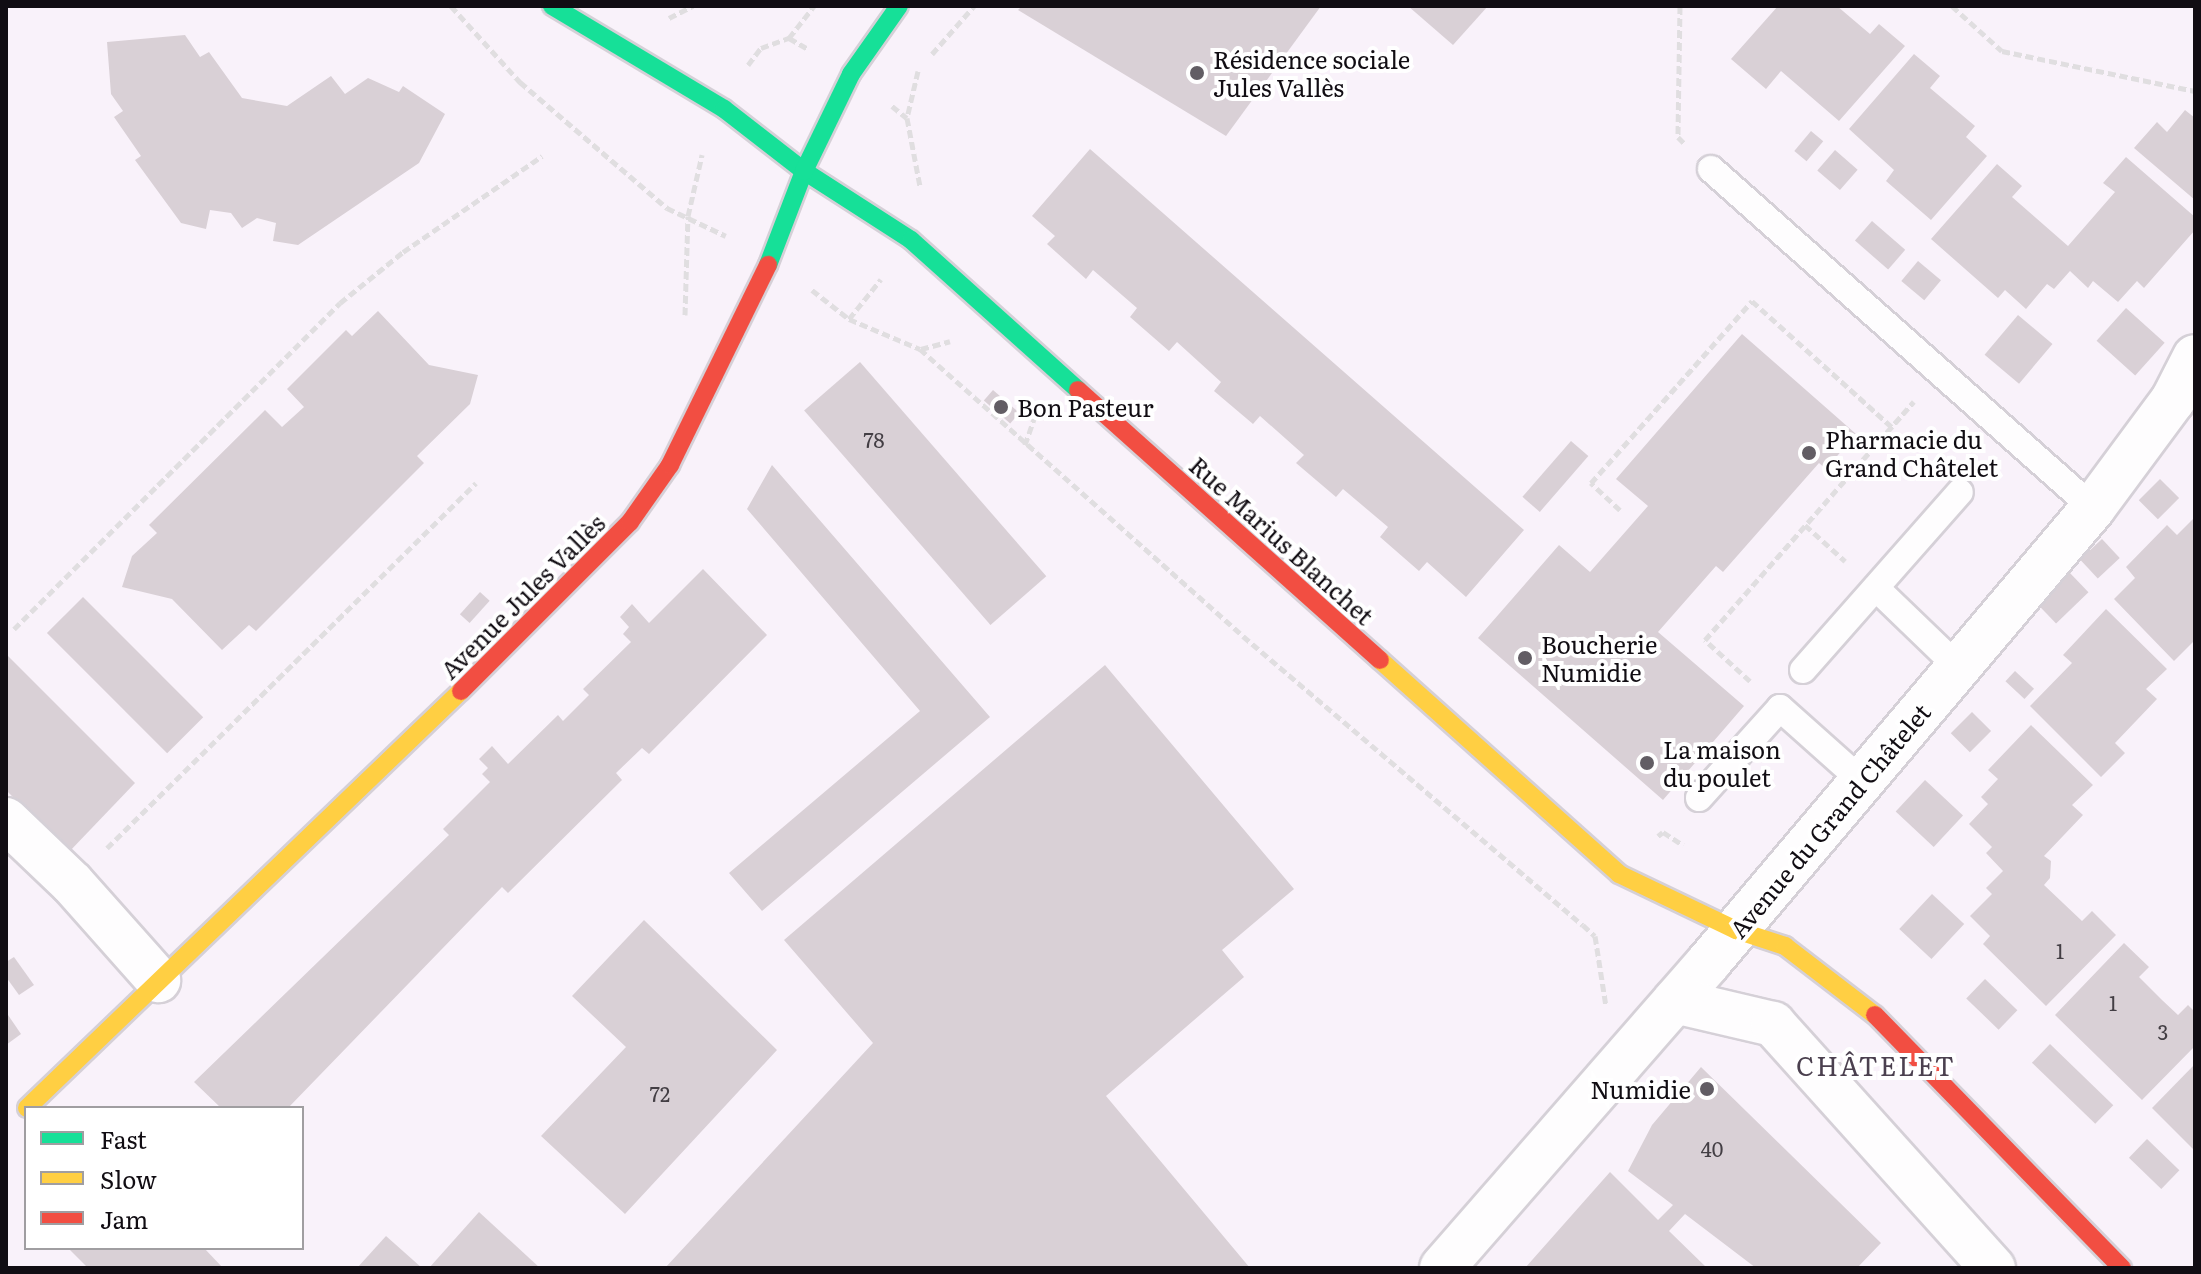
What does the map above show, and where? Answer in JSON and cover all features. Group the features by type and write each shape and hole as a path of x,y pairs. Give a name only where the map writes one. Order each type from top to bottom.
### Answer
{"street":[{"name":"Rue Marius Blanchet","path":"552,6 724,109 804,171 911,240 1619,874 1736,930 1785,946 1864,1004 2122,1268"},
{"name":"Avenue Jules Vallès","path":"29,1106 525,630 630,522 670,465 771,258 804,171 851,74 899,6"},
{"name":"Avenue du Grand Châtelet","path":"1442,1268 1736,930 2093,508 2173,400 2195,357"},
{"path":"6,820 72,883 158,980"},
{"path":"1675,1001 1773,1024 1993,1268"}],"lane":[{"path":"1711,169 2093,508"},
{"path":"1803,670 1960,492"},
{"path":"1876,588 1958,667"},
{"path":"1699,798 1780,708 1862,781"}],"path":[{"path":"451,6 520,82 667,208 688,216"},
{"path":"661,23 693,6"},
{"path":"685,320 688,216 696,167 724,109 761,48 789,38 814,6"},
{"path":"907,118 919,68 974,6"},
{"path":"1680,6 1678,137 1711,169"},
{"path":"1952,6 2002,51 2195,91"},
{"path":"14,629 340,303 403,252 542,156"},
{"path":"1620,510 1591,483 1752,301 1892,427"},
{"path":"849,319 920,349 1025,445 1595,936 1603,1004 1644,1037"},
{"path":"920,349 955,339"},
{"path":"1780,708 1705,640 1939,372"},
{"path":"1025,445 1036,415"},
{"path":"72,883 476,483"},
{"path":"1805,525 1876,588"}],"building":[{"name":"Résidence sociale Jules Vallès","path":"1022,6 1321,6 1226,136 1018,10"},
{"path":"1408,6 1488,6 1453,45"},
{"path":"1778,6 1837,6 1870,34 1879,24 1905,46 1839,121 1781,71 1766,89 1731,59"},
{"path":"185,35 200,57 209,52 242,98 287,106 331,76 345,94 368,78 399,92 403,86 445,114 419,163 298,245 273,241 276,223 257,218 242,228 231,213 210,210 206,229 181,223 135,160 141,156 114,117 123,111 111,94 107,42"},
{"path":"1914,54 1940,76 1930,88 1975,126 1966,137 1987,156 1931,220 1886,181 1894,170 1849,129"},
{"path":"2185,110 2195,118 2195,200 2134,148 2157,122 2167,132"},
{"path":"1811,131 1823,141 1807,161 1794,151"},
{"path":"1090,149 1524,530 1466,597 1427,562 1419,571 1380,537 1388,527 1343,489 1336,497 1296,463 1304,455 1260,416 1253,424 1214,391 1221,382 1177,342 1169,351 1130,317 1137,308 1093,270 1086,279 1047,244 1055,236 1032,216"},
{"path":"1835,150 1858,170 1840,190 1817,170"},
{"path":"2126,157 2195,217 2195,230 2144,288 2137,281 2118,302 2093,281 2088,288 2070,271 2054,289 2047,284 2026,309 2005,290 1998,298 1931,239 1997,164 2022,186 2012,197 2068,246 2115,192 2103,183"},
{"path":"1872,221 1905,250 1888,269 1855,241"},
{"path":"1918,261 1941,280 1924,300 1901,281"},
{"path":"2126,308 2165,343 2135,375 2097,341"},
{"path":"378,311 429,365 478,375 470,404 417,456 424,463 256,631 249,625 222,650 172,599 122,587 132,556 157,533 149,525 265,410 282,427 304,407 287,389 346,330 352,336"},
{"path":"2018,315 2052,344 2019,384 1985,355"},
{"path":"1742,334 1856,434 1826,469 1819,463 1723,572 1716,566 1658,632 1744,706 1663,800 1478,638 1559,545 1590,572 1648,506 1616,479"},
{"path":"860,362 1046,576 990,625 804,411"},
{"name":"Bon Pasteur","path":"993,390 1019,413 1010,424 984,401"},
{"path":"1571,441 1588,456 1540,512 1522,497"},
{"path":"772,465 990,717 762,911 729,873 920,711 747,509"},
{"path":"2160,479 2179,498 2158,519 2139,500"},
{"path":"2195,517 2195,640 2174,661 2114,599 2135,578 2126,567 2167,525 2177,535"},
{"path":"2102,539 2120,558 2098,578 2080,559"},
{"path":"703,569 767,635 649,754 642,748 616,773 622,780 508,893 502,887 290,1106 219,1106 194,1082 449,835 443,829 490,782 482,774 488,768 479,759 492,746 508,764 558,715 563,721 589,695 583,689 631,642 623,634 629,627 620,617 632,604 649,623"},
{"path":"2069,572 2088,592 2056,623 2037,603"},
{"path":"480,592 490,601 470,623 460,614"},
{"path":"83,597 203,717 167,753 47,633"},
{"path":"2106,609 2167,669 2146,689 2157,699 2115,743 2125,753 2101,777 2030,706 2072,663 2063,655"},
{"path":"6,654 135,783 68,853 6,790"},
{"path":"1105,665 1294,889 1222,950 1244,977 1106,1096 1250,1268 665,1268 873,1043 784,940"},
{"path":"2015,671 2034,689 2024,699 2005,681"},
{"path":"1972,712 1991,731 1970,752 1951,733"},
{"path":"2031,725 2093,785 2072,805 2083,815 2044,856 2051,861 2050,878 2044,885 2082,921 2092,911 2116,935 2046,1006 1983,944 1990,936 1970,916 1992,894 1986,888 2003,871 1986,853 1992,847 1969,824 1988,804 1981,797 1998,779 1988,770"},
{"path":"1925,780 1963,815 1934,847 1896,811"},
{"path":"1932,894 1964,924 1931,959 1899,929"},
{"path":"644,920 777,1050 625,1214 541,1136 626,1047 572,996"},
{"path":"2124,943 2149,967 2139,977 2162,1000 2178,1015 2188,1005 2195,1012 2195,1046 2142,1100 2055,1015"},
{"path":"14,957 34,985 19,995 6,977 6,962"},
{"path":"1985,979 2017,1010 1999,1030 1966,998"},
{"path":"6,1012 21,1034 6,1045"},
{"path":"2050,1044 2113,1105 2095,1124 2032,1063"},
{"path":"2195,1064 2195,1151 2152,1108"},
{"path":"1701,1067 1881,1243 1857,1268 1756,1268 1685,1214 1669,1231 1707,1268 1525,1268 1610,1172 1658,1220 1673,1205 1628,1171 1652,1125"},
{"path":"2147,1139 2179,1170 2161,1189 2129,1158"},
{"path":"479,1212 540,1268 429,1268"},
{"path":"386,1236 422,1268 357,1268"},
{"path":"70,1250 206,1250 223,1268 88,1268"}],"traffic: fast":[{"path":"552,6 724,109 804,171 911,240 1078,390"},
{"path":"768,265 804,171 851,74 899,6"}],"traffic: slow":[{"path":"1380,660 1619,874 1736,930 1785,946 1875,1015"},
{"path":"29,1106 461,691"}],"traffic: jam":[{"path":"461,691 630,522 670,465 768,265"},
{"path":"1078,390 1380,660"},
{"path":"1875,1015 2122,1268"}],"place":[{"name":"Résidence sociale Jules Vallès","path":"1197,73"},
{"name":"Bon Pasteur","path":"1001,407"},
{"name":"Pharmacie du Grand Châtelet","path":"1809,453"},
{"name":"Boucherie Numidie","path":"1525,658"},
{"name":"La maison du poulet","path":"1647,763"},
{"name":"Numidie","path":"1707,1089"}],"district":[{"name":"CHÂTELET","path":"1876,1065"}]}
